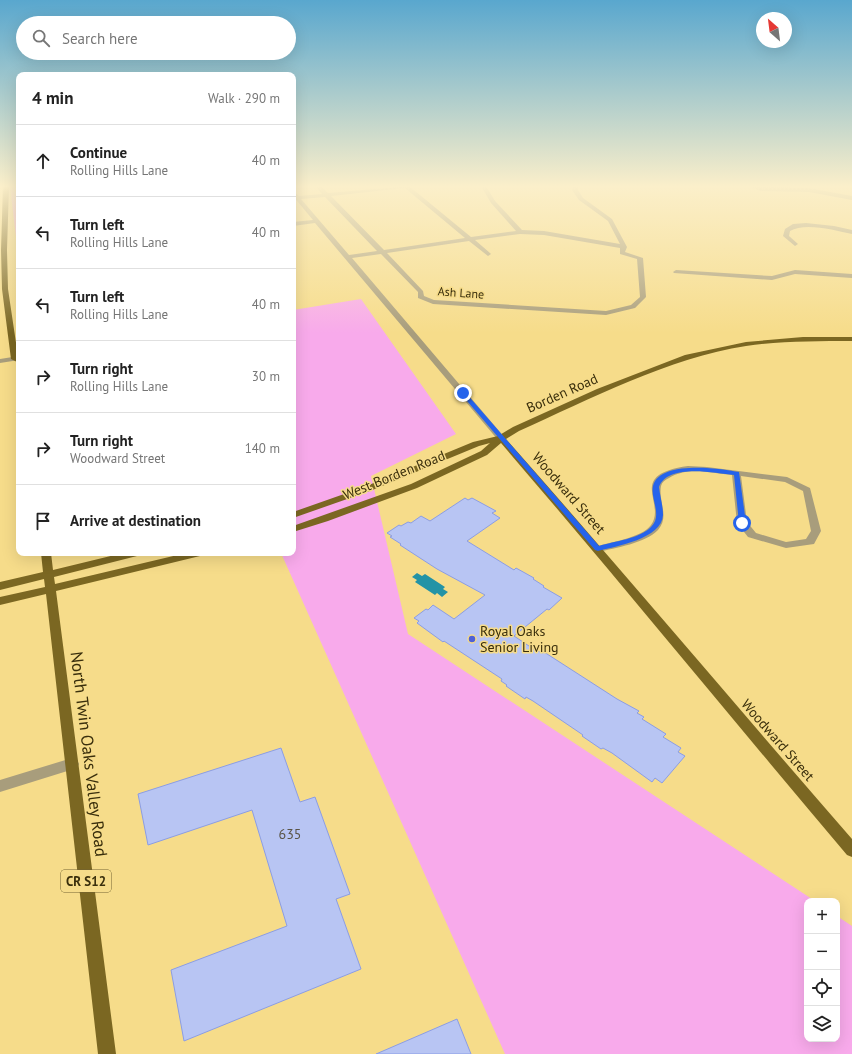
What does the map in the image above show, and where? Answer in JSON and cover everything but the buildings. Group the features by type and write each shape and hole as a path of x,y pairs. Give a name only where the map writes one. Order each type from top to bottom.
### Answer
{"main road":[{"path":"3,235 2,264 16,349"},
{"name":"Borden Road","path":"296,514 367,489 476,444 501,438 516,429 600,391 688,357 746,344 803,339 852,339"},
{"name":"West Borden Road","path":"296,528 414,486 484,453 501,438"},
{"name":"Woodward Street","path":"501,438 598,549 709,683 852,850"},
{"name":"North Twin Oaks Valley Road","path":"46,556 108,1054"},
{"path":"0,586 125,556"},
{"path":"0,602 188,556"}],"street":[{"name":"Woodward Street","path":"329,235 501,438"},
{"name":"Ash Lane","path":"366,235 421,292 420,297 433,302 575,312 606,313 633,307 644,297 640,258 622,253 624,247"},
{"path":"467,235 488,254"},
{"path":"347,257 493,235"},
{"path":"556,235 624,247"},
{"path":"618,235 624,247"},
{"path":"786,235 795,244"},
{"path":"676,272 772,278 795,272 852,276"},
{"path":"0,362 16,359"},
{"path":"598,549 642,536 654,528 660,516 656,487 658,482 668,474 677,470 691,469 736,473 787,480 807,490 816,531 810,542 786,545 752,535 742,523 736,473"},
{"path":"0,786 72,764"}],"shaded area":[{"path":"361,299 456,434 371,476 408,634 810,898 804,898 804,1042 840,1042 840,918 852,926 852,1054 505,1054 282,556 296,556 296,310"}],"water":[{"path":"417,573 422,576 425,574 445,587 443,589 448,592 442,597 437,593 435,595 415,582 417,580 412,577"}],"place":[{"name":"Royal Oaks Senior Living","path":"472,639"}],"route":[{"path":"463,393 598,549 642,536 654,528 660,516 656,487 658,482 668,474 677,470 691,469 736,473 742,523"}]}
